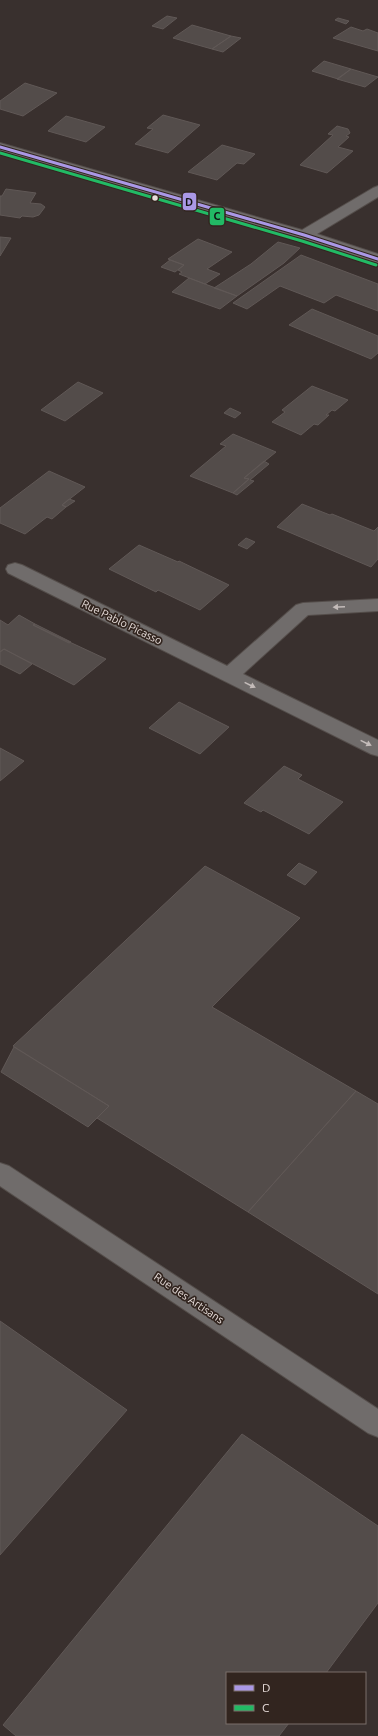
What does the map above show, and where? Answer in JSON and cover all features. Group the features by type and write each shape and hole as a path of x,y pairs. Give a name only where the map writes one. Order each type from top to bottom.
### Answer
{"street":[{"path":"0,147 304,235 378,259"},
{"path":"304,235 378,191"},
{"name":"Rue Pablo Picasso","path":"15,569 378,749"},
{"path":"229,675 303,609 378,605"},
{"name":"Rue des Artisans","path":"0,1172 378,1424"}],"building":[{"path":"167,16 177,18 163,29 152,26"},
{"path":"338,18 349,21 346,24 335,20"},
{"path":"192,25 231,36 212,49 173,38"},
{"path":"351,27 363,31 367,29 378,33 378,51 333,38"},
{"path":"231,36 241,38 223,52 212,49"},
{"path":"324,61 351,69 338,79 312,71"},
{"path":"351,69 378,77 365,87 337,79"},
{"path":"25,83 57,93 23,116 0,109 0,101"},
{"path":"163,115 200,125 168,153 135,144 153,129 147,128"},
{"path":"66,116 105,127 86,142 48,131"},
{"path":"337,126 348,129 350,133 346,136 349,137 338,147 353,151 327,173 300,165 333,135 328,134"},
{"path":"222,145 255,154 244,164 237,163 217,180 188,172"},
{"path":"6,189 36,193 30,203 41,204 45,207 39,215 33,217 22,216 20,218 0,215 0,196 2,196"},
{"path":"0,237 11,238 0,256"},
{"path":"198,239 232,252 207,269 220,274 205,284 179,274 182,272 178,270 184,265 168,259"},
{"path":"278,242 300,248 284,263 237,296 214,288 251,264"},
{"path":"301,255 378,284 378,311 336,295 324,303 280,286 247,309 233,303"},
{"path":"170,260 184,265 175,272 161,267"},
{"path":"189,278 237,296 220,309 172,292"},
{"path":"312,309 378,336 378,353 371,359 289,325"},
{"path":"78,382 103,393 65,421 41,410"},
{"path":"312,386 348,400 335,411 332,410 326,415 329,415 318,425 314,424 301,435 272,422 285,412 282,410"},
{"path":"230,408 241,413 235,418 224,413"},
{"path":"233,434 276,452 244,478 249,479 233,493 190,476 226,446 220,444"},
{"path":"264,461 269,464 250,480 254,481 237,495 233,493 249,479 244,478"},
{"path":"49,471 85,487 62,505 66,507 52,519 47,517 25,534 0,523 0,508"},
{"path":"69,499 75,501 66,507 62,505"},
{"path":"302,504 374,531 378,527 378,559 371,567 277,527"},
{"path":"246,538 255,542 247,549 238,545"},
{"path":"139,545 178,562 179,561 229,585 200,610 158,590 156,592 109,569"},
{"path":"19,615 35,624 33,625 106,659 74,685 4,649 0,652 0,620 8,625"},
{"path":"35,624 71,642 69,643 33,625"},
{"path":"4,649 32,664 20,674 0,664 0,652"},
{"path":"179,702 229,727 200,754 149,728"},
{"path":"0,748 24,761 0,781"},
{"path":"284,766 302,775 298,779 343,802 309,834 263,810 261,812 244,803"},
{"path":"299,863 317,872 305,885 287,875"},
{"path":"205,866 300,918 212,1007 356,1091 248,1212 97,1118 109,1106 13,1046"},
{"path":"14,1047 109,1106 88,1127 1,1072"},
{"path":"356,1091 378,1104 378,1294 248,1212"},
{"path":"0,1321 127,1410 0,1555"},
{"path":"242,1434 378,1526 378,1603 327,1672 226,1672 226,1724 288,1724 279,1736 16,1736 3,1725"}],"transit line":[{"name":"D","path":"0,147 304,235 378,259"},
{"name":"C","path":"0,153 302,241 376,265"}]}
